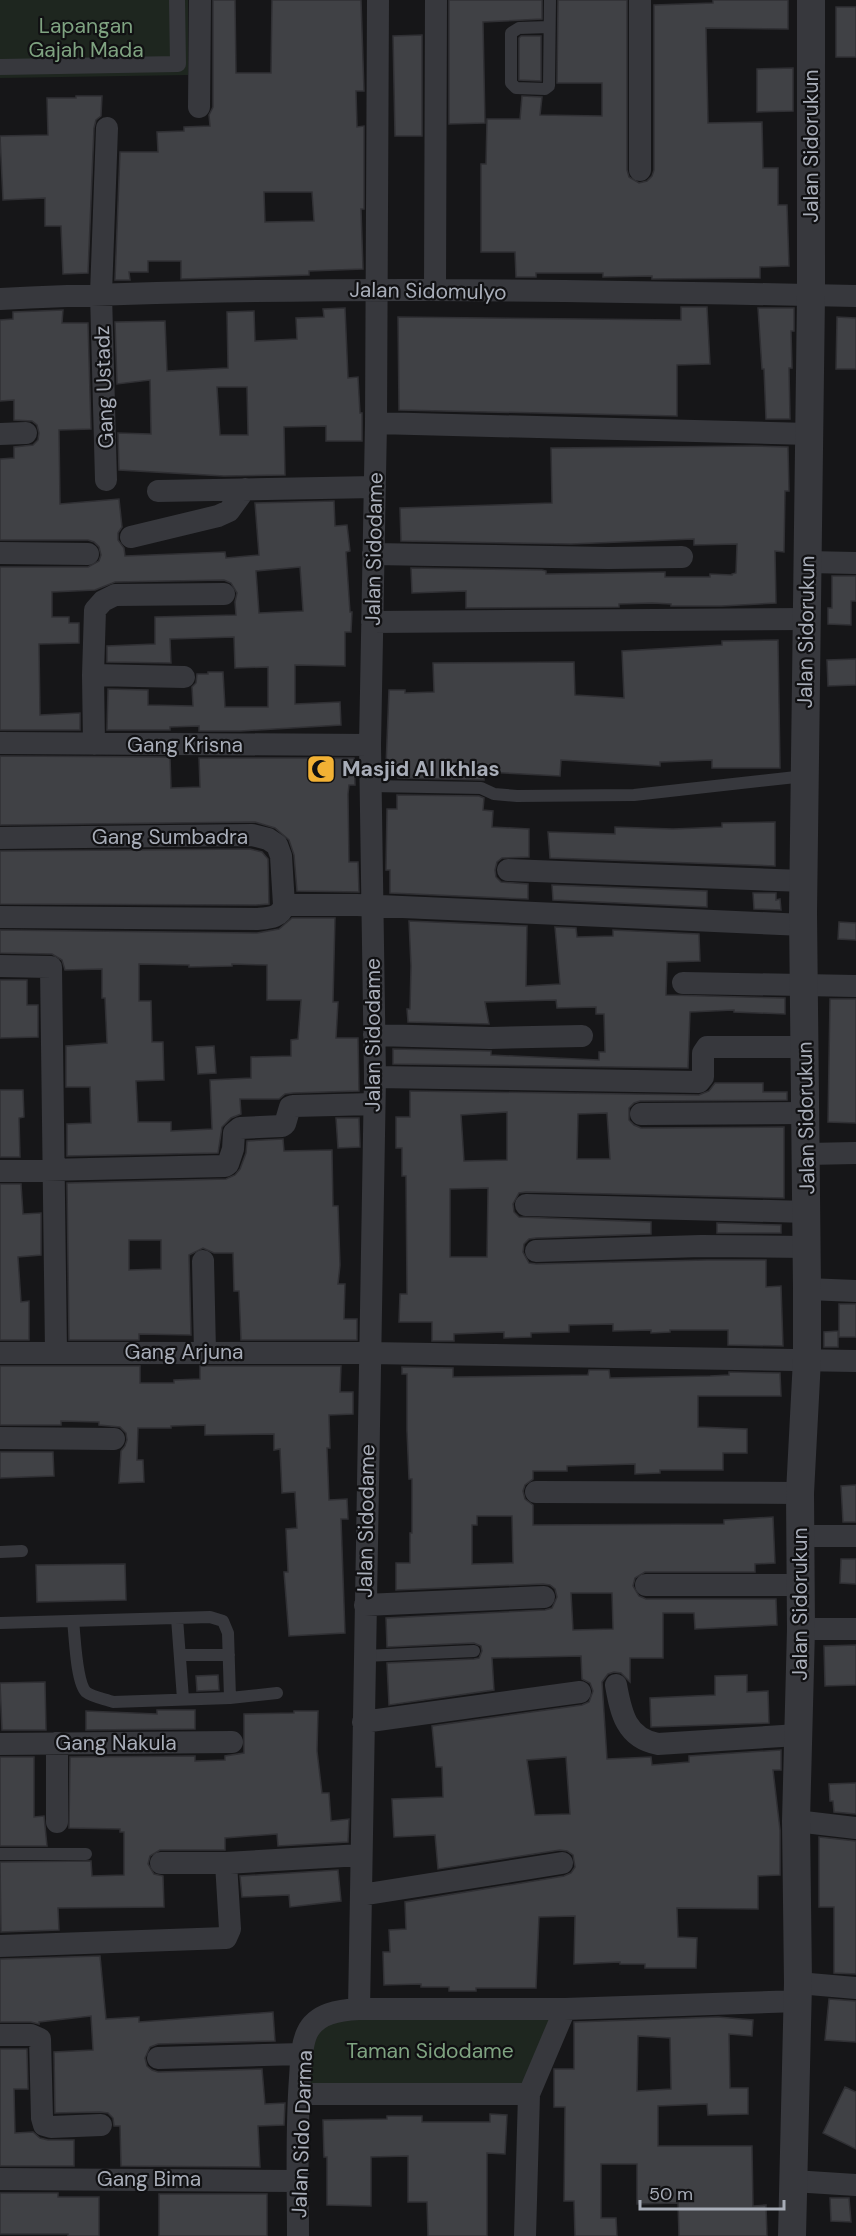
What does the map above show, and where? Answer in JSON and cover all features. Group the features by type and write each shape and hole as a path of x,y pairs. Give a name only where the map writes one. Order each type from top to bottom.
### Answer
{"street":[{"path":"0,67 178,63 177,0"},
{"path":"200,0 200,107"},
{"name":"Jalan Sidodame","path":"359,2009 375,1077 370,745 376,423 378,0"},
{"path":"435,290 436,0"},
{"path":"639,0 640,170"},
{"name":"Jalan Sidorukun","path":"792,2236 798,1992 796,1821 801,1629 800,1493 807,1359 808,1212 804,881 811,295 811,0"},
{"name":"Gang Ustadz","path":"106,128 101,294 106,480"},
{"name":"Jalan Sidomulyo","path":"0,299 101,294 376,289 856,296"},
{"path":"376,423 809,434"},
{"path":"0,434 26,434"},
{"path":"158,491 375,486"},
{"path":"131,537 229,512 245,489"},
{"path":"0,553 88,554"},
{"path":"373,554 682,557"},
{"path":"807,562 856,563"},
{"path":"94,744 95,610 103,601 115,595 224,594"},
{"path":"372,622 807,619"},
{"path":"93,675 184,677"},
{"name":"Gang Krisna","path":"0,743 370,745"},
{"name":"Gang Sumbadra","path":"0,838 252,835 268,839 277,845 281,856 284,905"},
{"path":"508,870 804,881"},
{"path":"0,917 257,919 275,917 283,910 284,905 372,906 804,925"},
{"path":"0,966 51,967 56,1352"},
{"path":"683,983 856,986"},
{"path":"374,1035 490,1038 582,1036"},
{"path":"375,1077 699,1082 703,1077 703,1053 707,1047 805,1047"},
{"path":"0,1171 225,1166 232,1156 234,1133 240,1128 282,1126 292,1106 374,1104"},
{"path":"641,1114 806,1113"},
{"path":"807,1154 856,1153"},
{"path":"526,1205 808,1212"},
{"path":"536,1251 701,1246 807,1247"},
{"path":"203,1261 205,1352"},
{"path":"807,1289 856,1291"},
{"name":"Gang Arjuna","path":"0,1353 369,1353 856,1361"},
{"path":"0,1438 114,1439"},
{"path":"536,1492 800,1493"},
{"path":"800,1536 856,1536"},
{"path":"646,1585 801,1585"},
{"path":"365,1605 544,1597"},
{"path":"801,1629 856,1629"},
{"path":"616,1685 620,1707 626,1722 645,1742 658,1744 798,1734"},
{"path":"363,1722 579,1692"},
{"name":"Gang Nakula","path":"0,1744 232,1742"},
{"path":"57,1743 57,1822"},
{"path":"796,1821 856,1828"},
{"path":"161,1863 226,1863 361,1855"},
{"path":"0,1946 226,1938 230,1929 226,1863"},
{"path":"361,1895 562,1863"},
{"path":"158,2058 304,2043 314,2023 340,2010 565,2009 856,1988"},
{"path":"525,2236 529,2094 565,2009"},
{"path":"0,2036 32,2035 40,2039 44,2125 51,2127 101,2125"},
{"name":"Jalan Sido Darma","path":"298,2236 299,2094 304,2043"},
{"path":"299,2094 529,2094"},
{"name":"Gang Bima","path":"0,2179 298,2181"},
{"path":"793,2181 856,2185"}],"lane":[{"path":"549,27 519,28 511,33 511,83 516,88 545,89 549,86 550,0"},
{"path":"371,786 481,788 494,794 517,796 634,795 805,776"},
{"path":"0,1552 22,1551"},
{"path":"0,1623 210,1617 223,1621 228,1633 230,1698"},
{"path":"177,1618 183,1699"},
{"path":"73,1621 81,1682 86,1692 113,1702 230,1698 277,1693"},
{"path":"364,1656 474,1651"},
{"path":"180,1655 229,1655"},
{"path":"0,1854 86,1854"}],"green space":[{"name":"Lapangan Gajah Mada","path":"0,0 188,0 188,75 0,78"},
{"name":"Taman Sidodame","path":"552,2015 523,2085 307,2087 311,2047 320,2028 339,2019"}],"building":[{"path":"213,0 235,0 236,73 271,73 272,0 361,0 364,91 356,91 357,127 364,126 364,209 361,209 363,269 309,271 309,275 181,279 181,261 148,261 148,272 129,272 130,280 115,280 120,152 158,152 157,132 184,131 184,127 210,126 209,115 213,107","holes":["264,192 312,192 314,221 265,222"]},
{"path":"449,0 542,0 542,19 483,22 485,123 449,124"},
{"path":"558,0 627,0 627,170 629,177 639,183 647,181 654,170 654,5 713,3 713,0 788,0 788,29 706,28 708,123 762,122 763,168 778,168 778,205 787,205 789,266 760,267 760,278 652,279 652,276 603,277 603,273 536,273 536,277 516,277 515,252 481,252 481,164 486,164 487,119 520,119 522,96 542,97 540,115 602,116 602,83 557,83"},
{"path":"836,7 856,7 856,57 836,57"},
{"path":"422,35 422,136 395,136 393,36"},
{"path":"521,36 541,36 541,81 519,80 519,38"},
{"path":"793,68 793,111 757,112 757,69"},
{"path":"76,96 102,96 101,116 96,120 94,128 88,273 63,274 61,226 45,226 45,198 3,200 0,136 48,135 47,98 76,98"},
{"path":"681,307 707,307 710,364 677,365 677,416 399,410 398,317 681,320"},
{"path":"345,308 348,378 358,377 362,441 326,441 326,426 284,427 285,475 224,476 119,470 118,433 151,434 150,380 117,384 115,322 165,321 167,371 228,368 227,312 254,311 255,341 297,339 296,318 324,317 323,309","holes":["217,387 247,387 248,435 220,435"]},
{"path":"758,308 794,308 794,331 791,331 792,368 789,368 790,419 766,419"},
{"path":"63,310 62,323 88,323 91,429 59,430 60,504 119,499 122,527 118,533 118,540 124,548 125,556 225,552 226,558 259,555 255,503 334,501 335,526 347,525 350,551 346,552 350,612 352,612 351,632 345,632 345,666 295,665 295,704 340,702 341,725 241,731 199,731 199,726 170,727 170,730 107,730 108,689 148,690 148,705 193,706 192,687 196,683 197,674 208,674 208,672 223,672 225,707 268,707 268,667 235,668 234,637 170,639 171,663 107,662 107,646 155,644 155,617 236,615 237,593 231,583 224,580 115,582 95,590 52,592 52,617 69,617 69,623 79,623 79,643 39,644 40,715 80,713 80,730 0,730 0,567 88,567 99,561 101,555 99,547 88,540 0,540 0,459 14,458 14,447 33,445 38,440 39,433 37,425 32,421 14,420 14,400 0,401 0,320 13,319 13,312","holes":["300,567 303,611 259,613 256,571"]},
{"path":"837,317 856,318 856,369 836,369"},
{"path":"788,447 789,491 785,491 784,552 775,551 776,603 722,606 671,606 671,604 652,603 619,604 619,607 466,608 466,591 412,593 411,568 542,570 546,571 546,574 665,572 665,577 732,575 736,573 737,544 694,545 694,539 571,544 401,541 400,508 552,503 551,448"},
{"path":"832,576 856,576 856,601 851,601 851,625 828,624 828,608 832,608"},
{"path":"778,640 780,768 712,768 712,760 660,762 660,766 561,760 560,776 484,772 484,780 398,778 399,767 386,766 389,690 405,690 405,693 434,692 433,663 574,662 575,695 624,698 622,651 722,645 722,641"},
{"path":"856,659 856,685 828,686 827,660"},
{"path":"0,756 170,757 171,788 200,787 199,758 354,758 355,785 349,785 348,794 349,862 358,862 359,892 297,891 294,855 289,840 275,828 255,822 0,825"},
{"path":"397,795 479,796 484,798 483,810 493,811 492,827 529,829 529,857 502,858 497,862 495,870 496,877 501,882 528,884 528,899 390,893 390,870 386,870 387,809 397,809"},
{"path":"775,822 775,866 550,858 548,832 615,834 615,827 673,829 722,827 722,823"},
{"path":"250,849 262,852 268,859 269,904 0,904 0,851"},
{"path":"552,885 707,891 707,907 553,900"},
{"path":"753,893 776,893 776,900 780,899 781,910 754,909"},
{"path":"292,918 335,918 333,1002 338,1002 336,1038 358,1038 359,1091 293,1093 285,1094 279,1099 240,1099 241,1114 231,1118 222,1127 218,1153 67,1156 67,1124 91,1123 90,1087 66,1087 66,1046 107,1043 105,998 102,998 102,969 65,970 62,960 52,954 0,953 0,930 257,933 279,929","holes":["139,964 189,965 189,967 232,966 232,964 267,965 267,1000 301,1000 298,1039 291,1040 291,1056 251,1057 251,1078 210,1080 212,1129 171,1131 171,1122 138,1122 136,1081 164,1080 163,1042 152,1042 151,1001 139,1001"]},
{"path":"409,921 527,926 526,986 560,984 555,927 576,928 577,937 613,936 613,930 699,934 700,961 667,962 666,995 785,998 785,1014 734,1012 734,1010 690,1012 688,1068 393,1064 393,1049 491,1051 491,1055 599,1060 599,1052 605,1052 604,1014 596,1014 596,1007 557,1008 556,1000 485,1002 489,1024 408,1022 411,966"},
{"path":"839,922 856,923 856,940 838,939"},
{"path":"0,980 27,980 27,1005 38,1005 38,1037 0,1038"},
{"path":"830,999 856,999 856,1123 828,1122"},
{"path":"214,1046 216,1073 198,1074 196,1047"},
{"path":"715,1083 763,1083 763,1092 787,1092 787,1100 640,1101 629,1108 629,1120 641,1128 784,1127 784,1198 519,1193 513,1204 514,1212 519,1217 651,1222 651,1234 536,1238 529,1239 524,1244 523,1252 529,1263 536,1264 766,1260 766,1287 781,1286 783,1346 728,1345 728,1330 670,1330 670,1332 651,1333 651,1330 613,1331 613,1324 569,1325 569,1332 531,1333 531,1337 504,1338 504,1332 454,1334 454,1341 432,1341 432,1322 399,1322 400,1294 407,1294 406,1176 402,1176 402,1148 396,1148 396,1117 410,1117 410,1091 699,1095 709,1091","holes":["507,1112 507,1160 464,1161 461,1115","607,1113 610,1159 577,1159 578,1114","488,1188 487,1257 450,1257 450,1189"]},
{"path":"0,1090 23,1090 24,1117 19,1118 20,1157 0,1157"},
{"path":"336,1118 359,1118 360,1147 338,1148"},
{"path":"283,1139 284,1151 332,1150 333,1206 338,1206 340,1265 338,1284 345,1284 344,1319 357,1319 357,1340 241,1340 239,1291 234,1291 233,1253 214,1253 203,1248 189,1255 191,1335 139,1334 139,1340 69,1340 67,1183 226,1179 235,1175 240,1169 246,1153 247,1141","holes":["129,1240 161,1240 161,1269 129,1270"]},
{"path":"0,1184 21,1184 23,1214 41,1213 41,1255 18,1257 21,1302 29,1301 29,1340 0,1340"},
{"path":"717,1223 781,1225 781,1233 717,1233"},
{"path":"839,1304 856,1304 856,1337 839,1337"},
{"path":"838,1331 838,1347 824,1347 824,1332"},
{"path":"0,1366 140,1366 140,1383 174,1383 174,1380 200,1379 200,1366 341,1366 340,1392 353,1392 353,1414 329,1415 330,1448 327,1448 329,1500 347,1499 348,1519 341,1519 345,1633 289,1636 284,1572 288,1572 286,1529 297,1528 295,1492 282,1493 280,1449 274,1450 274,1434 205,1435 205,1425 138,1428 137,1460 143,1460 144,1482 119,1483 121,1451 127,1440 126,1433 120,1427 99,1425 99,1422 61,1421 61,1425 0,1425"},
{"path":"402,1367 453,1368 453,1377 588,1375 589,1370 609,1370 610,1378 710,1376 729,1375 729,1372 780,1373 781,1396 698,1396 698,1427 747,1429 747,1453 723,1453 723,1470 660,1470 660,1473 635,1474 635,1464 567,1466 567,1471 533,1471 533,1479 525,1485 523,1491 525,1499 533,1505 533,1525 724,1524 724,1520 773,1517 775,1563 755,1564 755,1572 645,1572 635,1578 633,1586 639,1596 646,1599 776,1599 777,1625 695,1629 694,1613 663,1613 663,1658 630,1658 630,1682 621,1673 614,1672 608,1674 602,1682 607,1759 651,1757 652,1765 689,1762 689,1756 781,1750 781,1770 773,1770 780,1830 780,1875 758,1876 758,1909 677,1908 678,1937 697,1938 696,1968 645,1968 645,1964 620,1964 620,1962 574,1964 575,1916 539,1917 536,1988 476,1988 476,1991 449,1991 449,1987 421,1987 421,1984 384,1985 383,1952 390,1952 389,1930 406,1929 405,1902 564,1876 571,1873 575,1867 573,1855 560,1850 438,1869 435,1835 394,1837 392,1799 443,1797 442,1767 436,1767 432,1726 582,1705 589,1702 593,1691 590,1683 582,1679 581,1656 492,1658 494,1690 389,1705 387,1663 474,1659 479,1658 482,1651 481,1646 474,1643 387,1647 386,1618 545,1610 552,1608 557,1597 555,1589 543,1584 396,1590 396,1563 410,1563 410,1533 412,1533 407,1374 402,1374","holes":["477,1516 512,1516 513,1563 472,1564 472,1525 477,1525","571,1593 612,1593 613,1629 573,1630","566,1757 570,1814 535,1815 527,1760"]},
{"path":"0,1452 53,1452 54,1476 0,1478"},
{"path":"856,1485 856,1522 843,1522 841,1486"},
{"path":"841,1559 856,1559 856,1584 840,1583"},
{"path":"125,1564 126,1600 37,1602 36,1565"},
{"path":"856,1645 856,1685 825,1686 824,1646"},
{"path":"218,1675 219,1690 197,1691 196,1676"},
{"path":"747,1675 747,1692 768,1691 769,1723 651,1727 650,1698 715,1695 715,1676"},
{"path":"45,1682 46,1730 2,1730 0,1683"},
{"path":"157,1710 195,1710 195,1729 86,1730 86,1711 157,1714"},
{"path":"294,1711 318,1711 317,1751 322,1793 329,1793 331,1821 349,1819 348,1842 278,1846 277,1834 225,1838 225,1850 160,1850 150,1856 148,1864 154,1874 163,1876 164,1907 58,1908 59,1930 1,1932 0,1862 91,1861 92,1876 124,1875 124,1832 120,1832 120,1829 69,1828 70,1757 195,1756 195,1761 225,1760 225,1756 244,1753 244,1714 294,1713"},
{"path":"0,1757 34,1757 34,1817 44,1816 47,1846 0,1846"},
{"path":"856,1783 856,1814 834,1812 833,1801 830,1801 829,1784"},
{"path":"819,1837 856,1841 856,1974 834,1973 834,1907 819,1907"},
{"path":"338,1870 341,1901 290,1907 289,1895 242,1897 240,1876"},
{"path":"100,1956 106,2019 139,2017 139,2022 273,2012 275,2041 158,2044 150,2047 145,2058 147,2066 158,2072 262,2069 265,2104 285,2103 284,2125 258,2126 260,2167 121,2166 120,2126 114,2126 113,2118 108,2113 55,2113 54,2052 93,2050 91,2016 39,2022 39,2024 0,2022 0,1959"},
{"path":"829,1999 856,2001 856,2042 825,2040"},
{"path":"718,2017 753,2020 752,2036 729,2034 730,2088 748,2088 748,2114 708,2115 707,2104 658,2106 658,2146 752,2146 753,2206 766,2205 767,2236 679,2236 678,2203 637,2204 637,2164 601,2164 601,2218 616,2218 617,2236 575,2236 574,2201 564,2201 565,2107 554,2107 554,2069 574,2069 574,2022","holes":["638,2036 670,2038 671,2089 637,2091"]},
{"path":"0,2049 27,2049 28,2089 14,2089 15,2133 33,2132 40,2138 48,2140 74,2140 74,2166 0,2166"},
{"path":"845,2087 856,2092 856,2149 823,2133"},
{"path":"490,2114 507,2115 505,2154 487,2153 487,2236 428,2236 427,2202 408,2202 408,2156 371,2157 371,2206 327,2205 327,2157 324,2157 323,2120 422,2116 422,2122 490,2122"},
{"path":"0,2193 58,2193 58,2197 99,2197 99,2236 0,2234"},
{"path":"159,2194 267,2194 267,2236 159,2236"},
{"path":"830,2198 849,2198 851,2222 831,2221"}],"place":[{"name":"Masjid Al Ikhlas","path":"321,769"}]}
